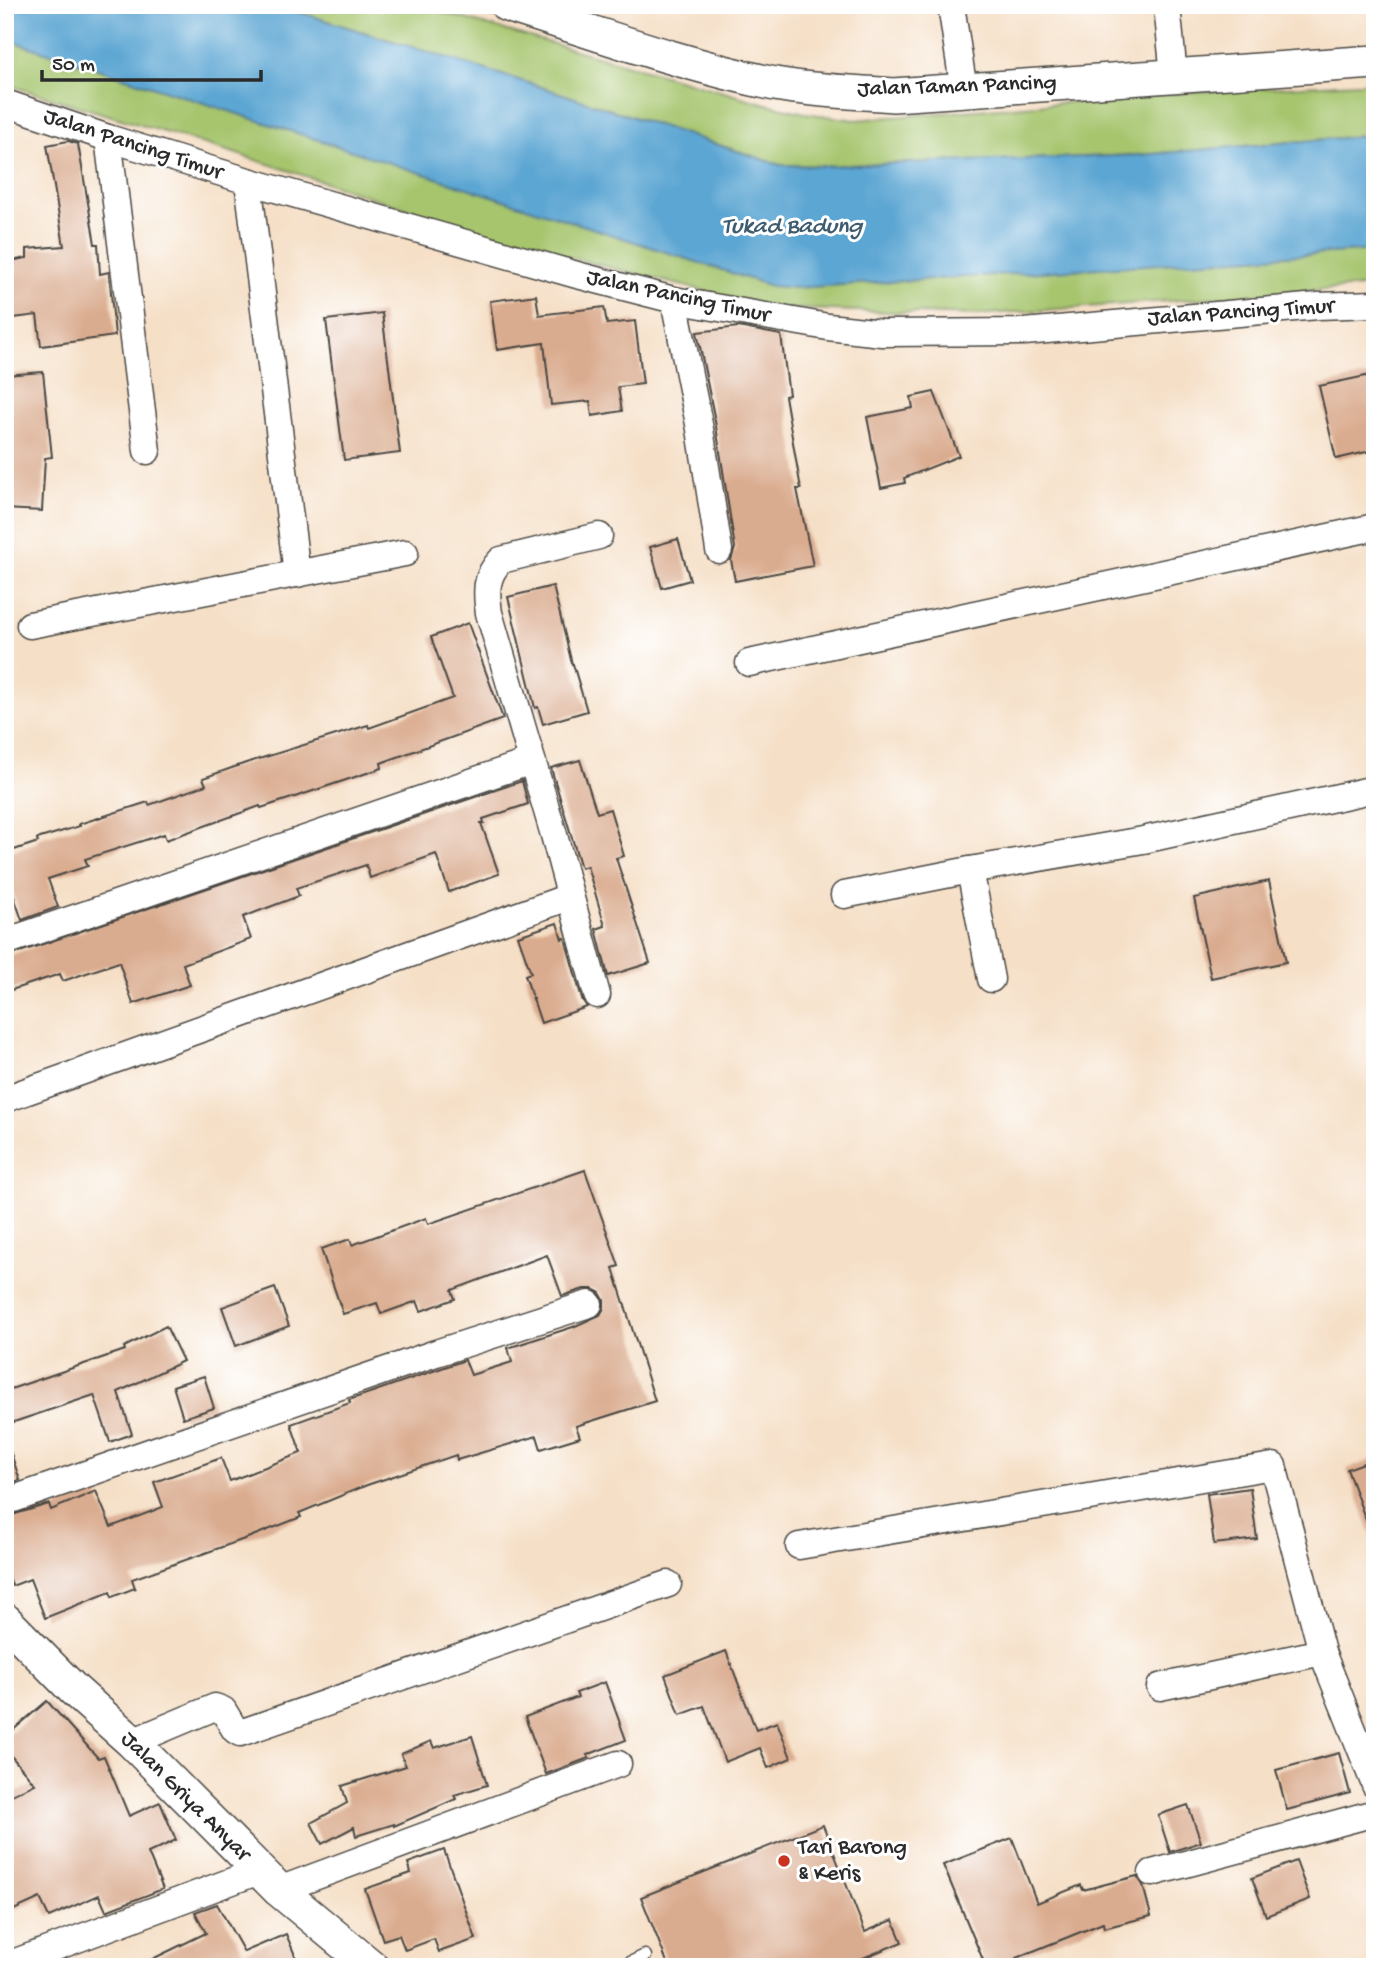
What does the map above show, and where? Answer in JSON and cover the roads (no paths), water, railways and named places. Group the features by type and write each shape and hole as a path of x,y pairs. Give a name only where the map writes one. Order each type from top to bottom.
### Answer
{"street":[{"name":"Jalan Taman Pancing","path":"508,5 624,43 776,84 893,95 1375,62"},
{"path":"951,5 964,90"},
{"path":"1167,5 1174,76"},
{"name":"Jalan Pancing Timur","path":"5,103 248,181 674,300 828,327 882,333 1024,332 1304,307 1375,304"},
{"path":"108,138 147,451"},
{"path":"248,181 297,574"},
{"path":"674,300 700,429 719,550"},
{"path":"749,663 1375,527"},
{"path":"597,995 489,612 486,592 493,568 501,560 599,536"},
{"path":"30,625 405,553"},
{"path":"5,943 532,761"},
{"path":"844,895 1143,840 1375,789"},
{"path":"970,870 991,979"},
{"path":"10,1104 569,897"},
{"path":"5,1502 436,1353 589,1304"},
{"path":"799,1546 1273,1466 1322,1652 1375,1785"},
{"path":"131,1742 215,1707 223,1710 234,1730 240,1733 668,1584"},
{"name":"Jalan Griya Anyar","path":"5,1620 269,1880 372,1967"},
{"path":"1160,1686 1322,1652"},
{"path":"5,1966 618,1764"},
{"path":"1152,1873 1375,1813"}],"lane":[{"path":"622,1967 645,1956"}],"water":[{"name":"Tukad Badung","path":"5,5 276,5 780,165 825,166 1139,155 1375,135 1375,250 796,288 771,286 5,39"}],"place":[{"name":"Tari Barong & Keris","path":"784,1861"}]}
